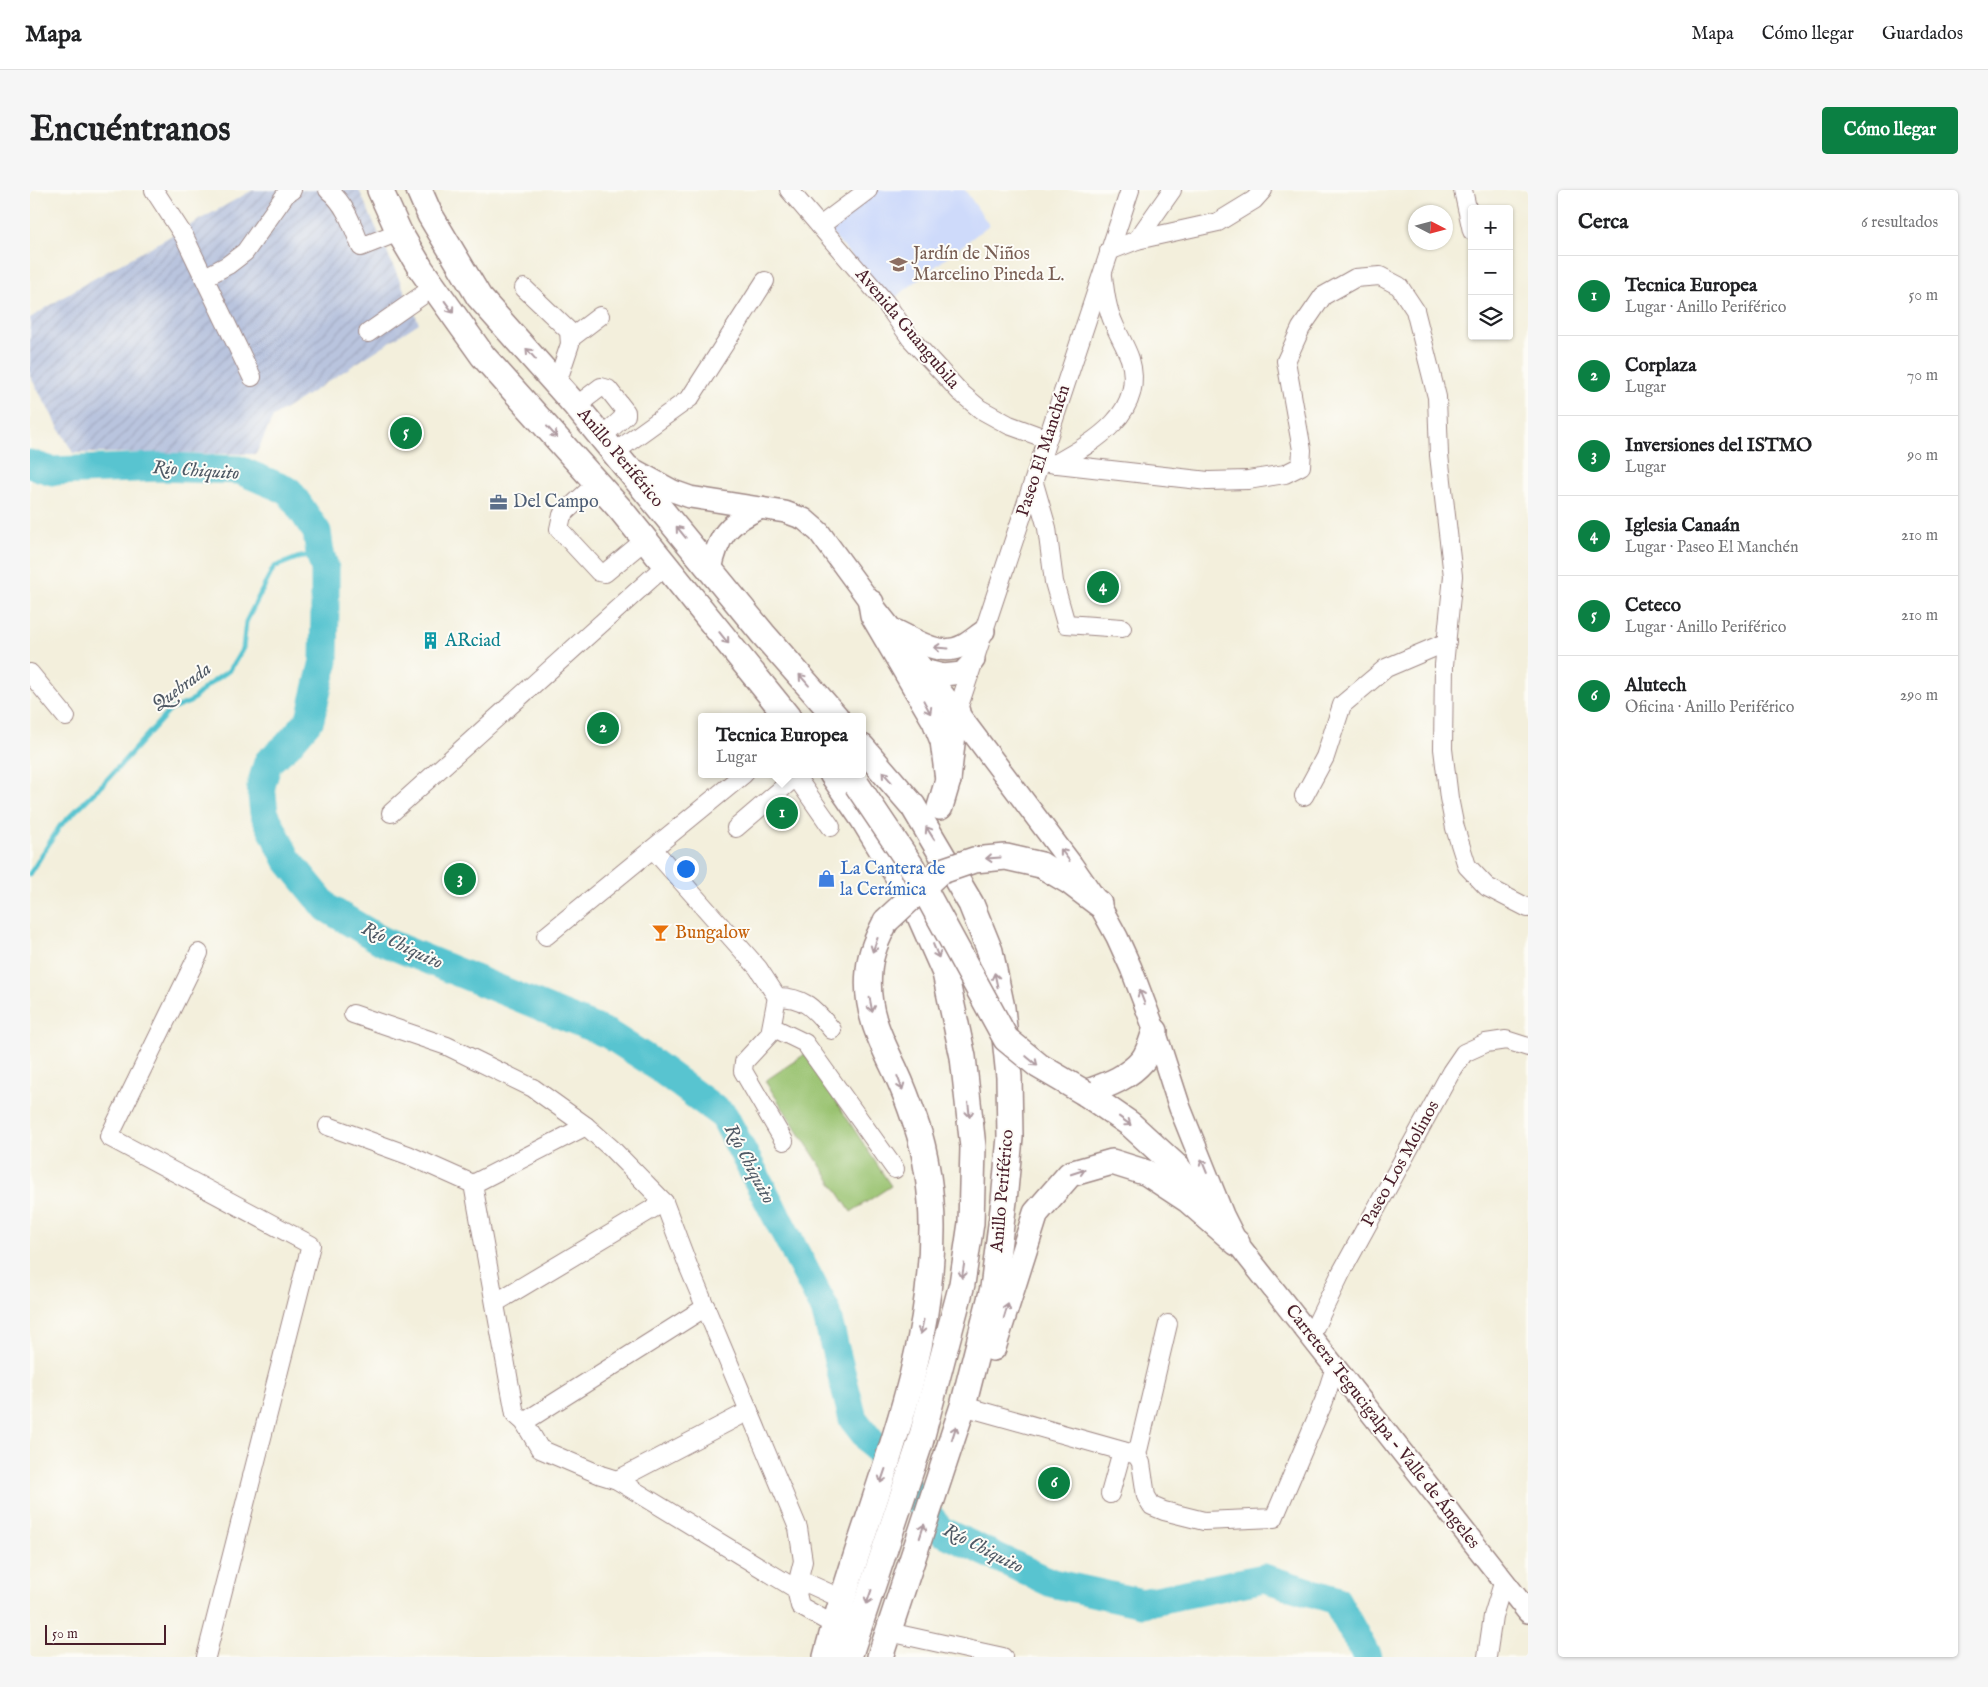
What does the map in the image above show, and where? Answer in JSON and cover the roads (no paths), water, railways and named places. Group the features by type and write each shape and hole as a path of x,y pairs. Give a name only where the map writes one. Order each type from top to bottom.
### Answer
{"highway":[{"name":"Anillo Periférico","path":"380,190 398,232 428,278 484,356 597,483 785,713"},
{"path":"390,190 428,278"},
{"path":"409,190 430,215"},
{"name":"Anillo Periférico","path":"419,190 430,215 479,297 557,383 711,570 833,713"},
{"path":"872,603 873,615 935,721 943,741 948,780"},
{"path":"759,680 794,713"},
{"path":"940,808 948,780 954,726 958,712"},
{"name":"Anillo Periférico","path":"866,752 912,806 931,835 971,904 990,951 1002,1008 1009,1077 1010,1137 993,1288 966,1396 880,1657"},
{"name":"Anillo Periférico","path":"835,778 863,819 922,918 945,973 964,1056 973,1147 971,1224 962,1284 920,1443 849,1657"},
{"path":"852,780 912,867 1006,1039 1039,1066 1085,1093 1130,1124 1178,1168 1237,1243"},
{"path":"826,1657 860,1539 898,1430 924,1321 929,1278 932,1226 930,1186 917,1126 896,1072 879,1039 869,1003 869,971 874,948 886,920 939,872 974,860 1006,858 1041,865 1070,882 1098,904"},
{"path":"1085,1093 1108,1085 1126,1075 1144,1059 1156,1031"},
{"path":"966,1396 994,1347 1036,1213 1070,1174 1112,1162 1147,1173 1188,1200 1237,1243"}],"main road":[{"name":"Carretera Tegucigalpa - Valle de Ángeles","path":"614,451 654,483 690,497 785,512 804,519 819,532 923,670 958,712 1072,865 1098,904 1120,945 1156,1031 1180,1108 1223,1215 1237,1243 1528,1612"},
{"path":"711,570 715,550 727,529 736,520 761,508"},
{"path":"890,627 927,646 942,650 964,646 984,631"},
{"path":"923,670 943,675 962,673 974,660"}],"street":[{"path":"154,190 184,236 252,377"},
{"path":"204,277 228,265 244,252 286,194 292,190"},
{"path":"328,190 335,195 349,215 361,247 398,232"},
{"name":"Avenida Guangubila","path":"789,190 885,302 911,338 960,392 980,409 1009,424 1047,439"},
{"path":"820,226 868,190"},
{"name":"Paseo El Manchén","path":"958,712 1034,483 1047,463 1047,439 1130,190"},
{"path":"1137,240 1172,190"},
{"path":"1110,251 1137,240 1218,222 1254,200 1263,190"},
{"path":"1463,190 1468,213"},
{"path":"1047,463 1091,444 1119,419 1132,390 1130,361 1106,298 1102,272"},
{"path":"1047,463 1208,481 1248,480 1285,474 1300,466 1302,450 1286,361 1301,328 1323,296 1355,278 1380,276 1399,286 1414,310 1437,396 1439,455 1453,576 1444,665 1443,749 1455,828 1467,866 1487,887 1528,908"},
{"path":"368,333 428,278"},
{"path":"614,451 690,398 766,281"},
{"path":"524,288 569,331 571,338 557,383"},
{"path":"571,338 600,316"},
{"path":"576,406 601,387 608,389 626,412 614,451"},
{"path":"597,483 562,515 559,529 599,572 604,573 645,540"},
{"path":"1034,483 1047,528 1054,582 1066,624 1122,628"},
{"path":"392,813 665,566"},
{"path":"1304,796 1325,757 1342,705 1386,668 1447,642"},
{"path":"30,673 66,717"},
{"path":"546,936 739,778"},
{"path":"736,828 793,778"},
{"path":"798,778 831,827"},
{"path":"653,849 758,968 777,997 770,1034 744,1062 743,1071 784,1141"},
{"path":"199,953 109,1137 311,1245 206,1657"},
{"path":"777,997 790,997 805,1002 814,1009 832,1030"},
{"path":"353,1014 448,1046 533,1088 586,1126 611,1148 664,1202 798,1528 803,1561 796,1589 800,1606 834,1625"},
{"path":"772,1027 805,1043 895,1169"},
{"name":"Paseo Los Molinos","path":"1310,1337 1341,1273 1451,1072 1464,1053 1486,1044 1506,1040 1528,1047"},
{"path":"328,1126 408,1155 473,1184"},
{"path":"473,1184 586,1126"},
{"path":"473,1184 515,1414 524,1422 540,1449 617,1480 796,1589"},
{"path":"495,1303 664,1202"},
{"path":"524,1422 706,1307"},
{"path":"1110,1494 1129,1453 1168,1324"},
{"path":"966,1396 1129,1453 1141,1463 1146,1496 1152,1506 1164,1511 1204,1521 1274,1518 1324,1401 1335,1367"},
{"path":"617,1480 749,1411"},
{"path":"1488,1657 1493,1616 1504,1580"},
{"path":"796,1589 806,1583 842,1599"},
{"path":"889,1632 1003,1657"}],"waterway":[{"name":"Río Chiquito","path":"30,464 52,471 161,467 239,470 289,491 317,532 320,553 325,569 325,605 324,661 310,719 287,746 268,762 261,786 264,813 287,859 327,908 382,941 608,1034 647,1059 724,1116 825,1309 853,1419 941,1531 1052,1583 1142,1603 1264,1578 1336,1600 1367,1657"},
{"name":"Quebrada","path":"30,874 60,826 104,783 170,710 190,702 208,685 230,670 243,648 246,622 274,567 297,558 320,553"}],"place":[{"name":"Jardín de Niños Marcelino Pineda L.","path":"899,264"},
{"name":"Ceteco","path":"406,433"},
{"name":"Del Campo","path":"499,502"},
{"name":"Iglesia Canaán","path":"1103,587"},
{"name":"ARciad","path":"431,641"},
{"name":"Corplaza","path":"603,728"},
{"name":"Tecnica Europea","path":"782,813"},
{"name":"Inversiones del ISTMO","path":"460,879"},
{"name":"La Cantera de la Cerámica","path":"826,879"},
{"name":"Bungalow","path":"661,933"},
{"name":"Alutech","path":"1054,1483"}],"water label":[{"name":"Rio Chiquito","path":"196,471"}]}
